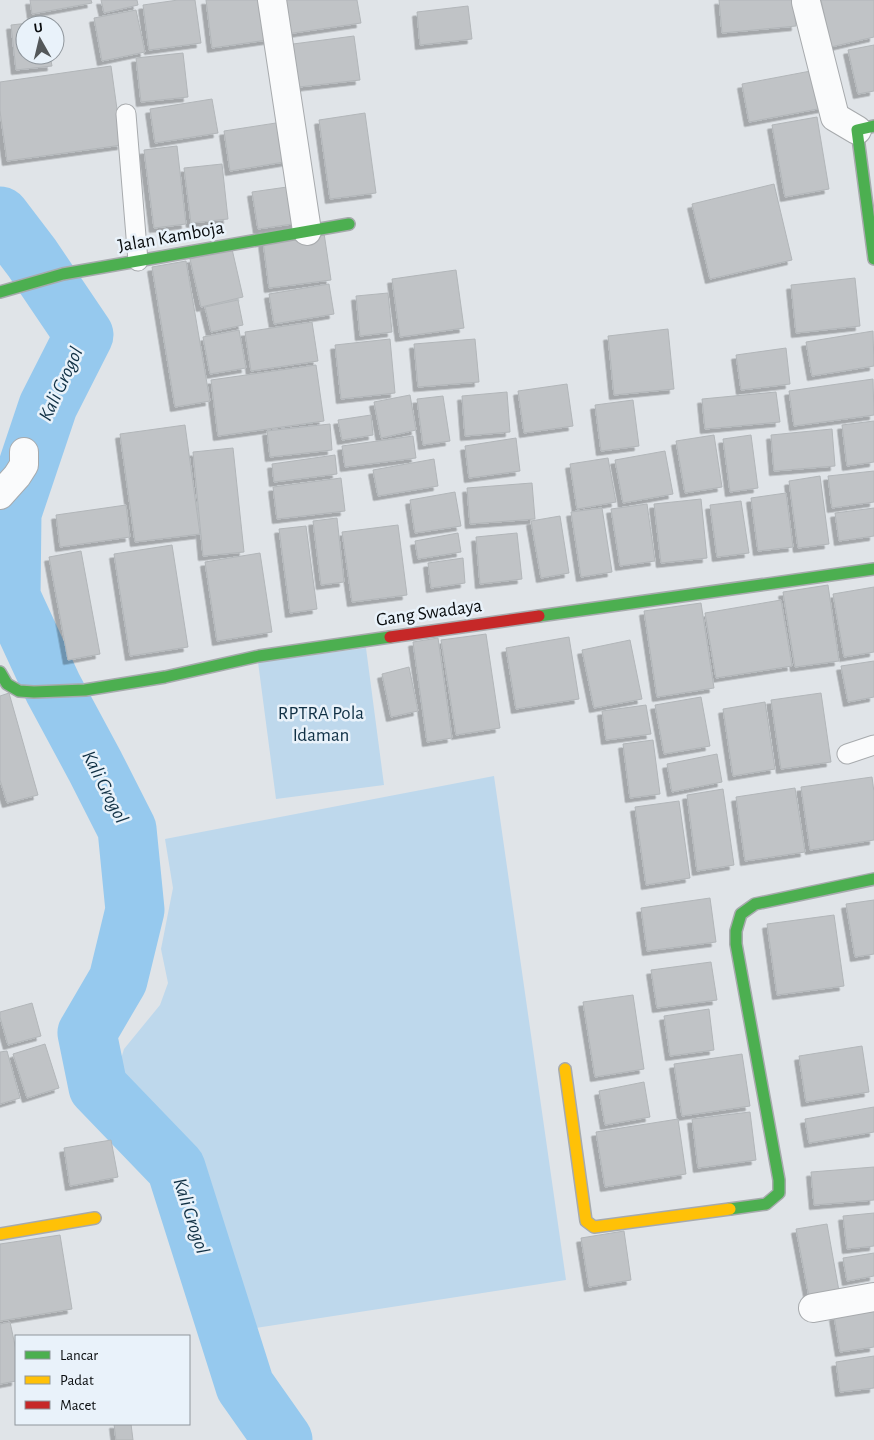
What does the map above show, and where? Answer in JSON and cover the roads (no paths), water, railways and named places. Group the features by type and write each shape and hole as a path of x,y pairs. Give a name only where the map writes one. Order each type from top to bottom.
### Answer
{"street":[{"path":"272,0 307,231"},
{"path":"806,2 835,117 865,128 874,259"},
{"name":"Jalan Kamboja","path":"9,286 63,274 349,224"},
{"path":"0,495 24,465 24,452"},
{"name":"Gang Swadaya","path":"0,672 7,684 19,691 85,690 165,677 259,656 350,642 874,570"},
{"path":"565,1069 584,1212 586,1221 594,1227 766,1204 779,1192 780,1180 736,944 736,931 741,914 754,904 874,879"},
{"path":"0,1234 95,1218"},
{"path":"814,1308 874,1297"}],"lane":[{"path":"126,114 138,261"},
{"path":"846,754 874,745"}],"waterway":[{"name":"Kali Grogol","path":"0,216 32,258 84,335 48,406 12,513 11,597 53,688 127,829 135,910 118,980 87,1033 98,1087 176,1168 245,1386 283,1440"}],"park label":[{"name":"RPTRA Pola Idaman","path":"321,724"}]}
